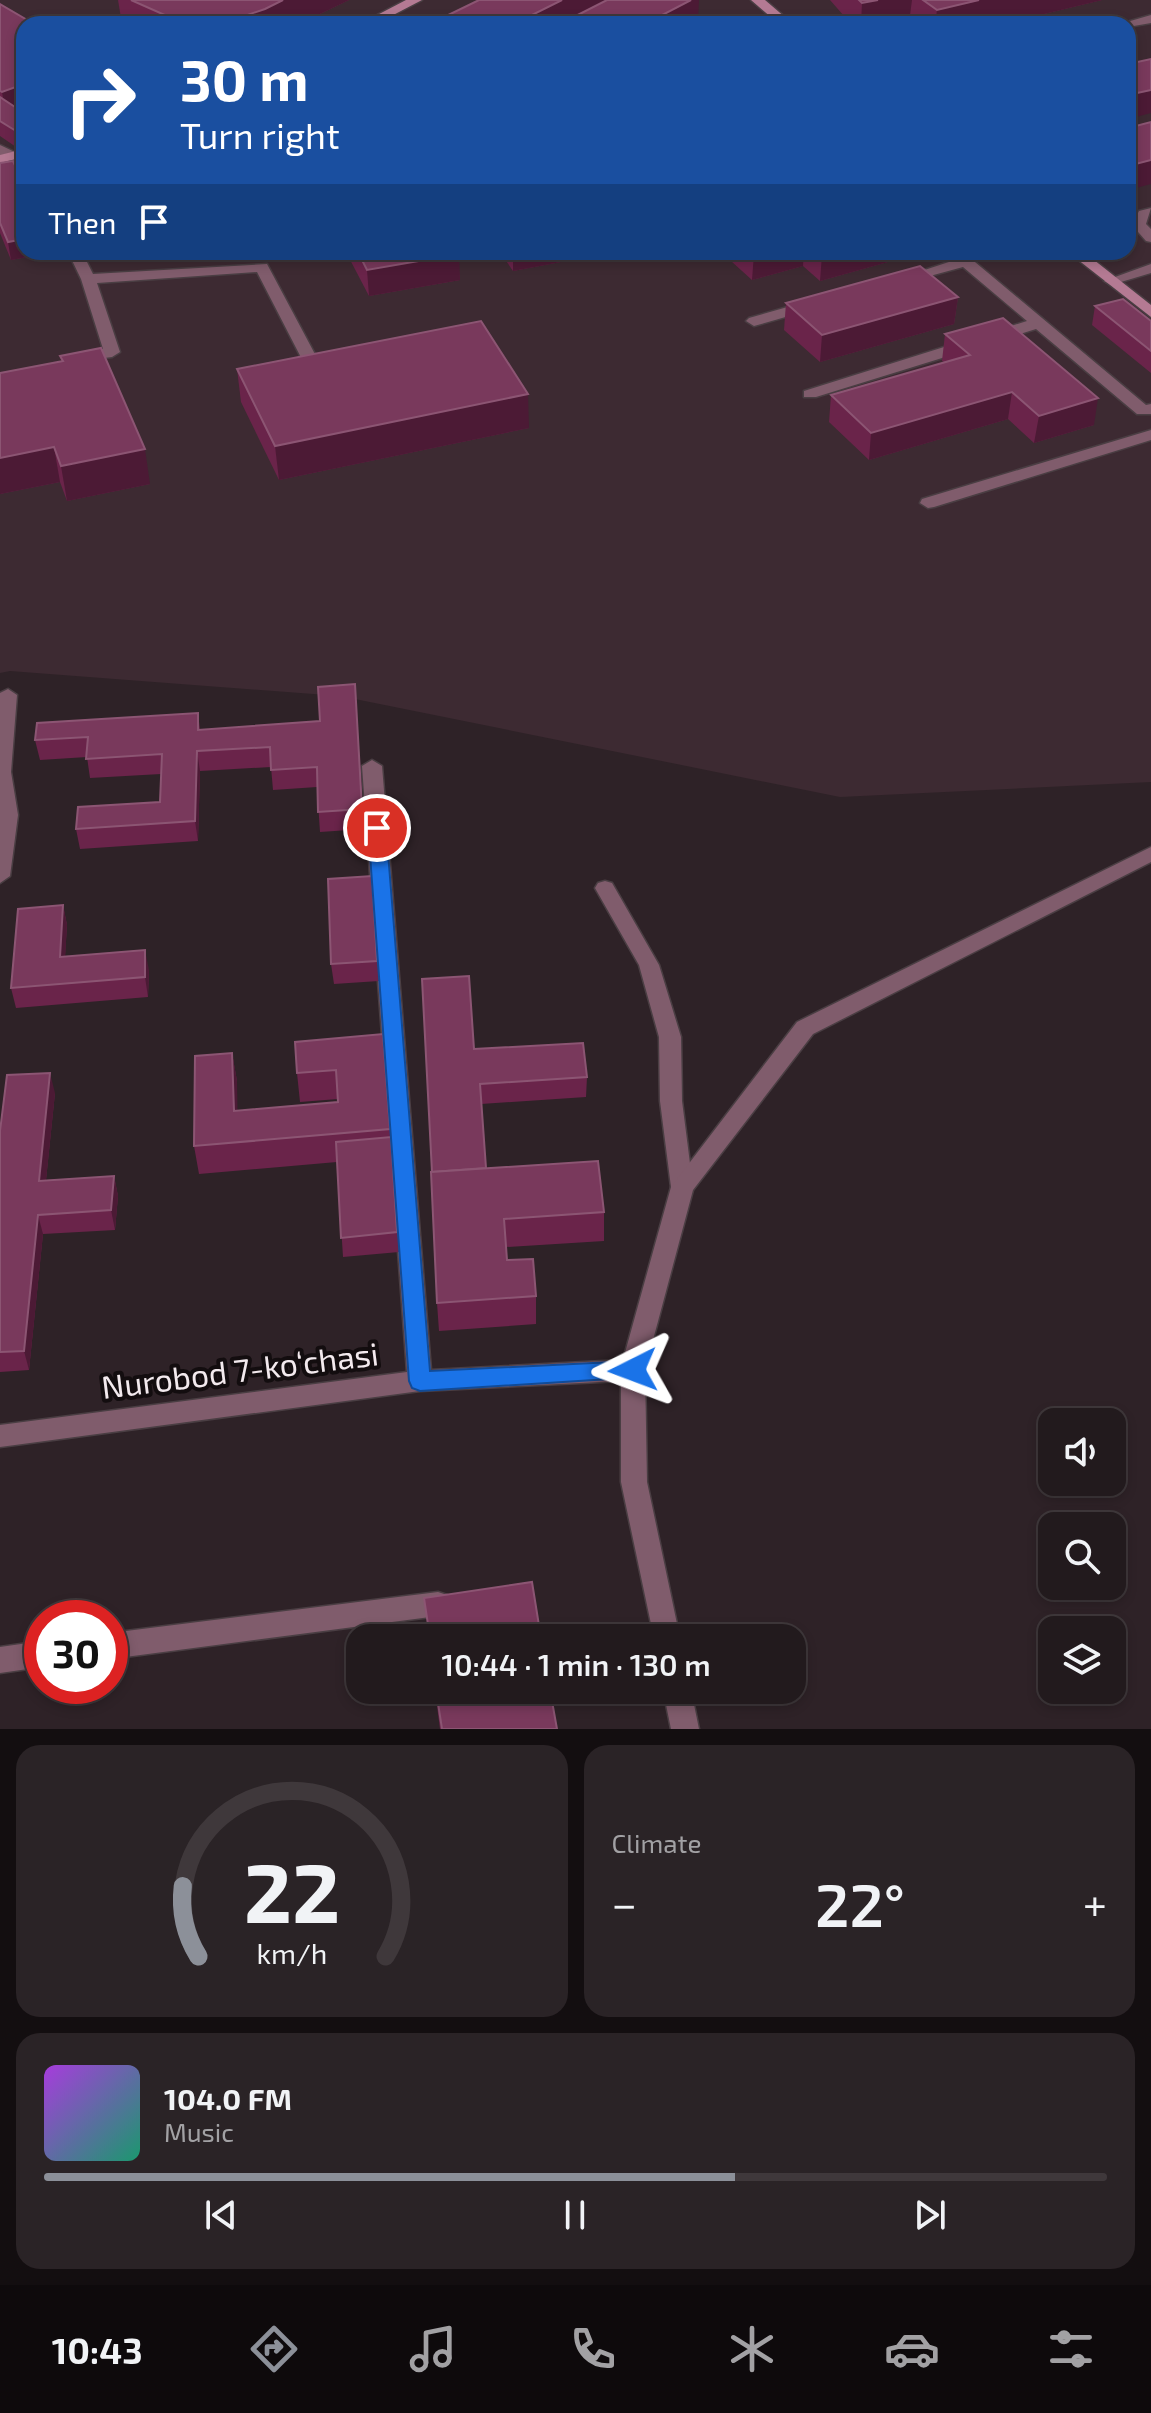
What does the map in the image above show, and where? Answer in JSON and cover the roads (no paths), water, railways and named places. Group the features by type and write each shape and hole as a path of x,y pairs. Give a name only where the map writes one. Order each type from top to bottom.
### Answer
{"street":[{"path":"383,16 416,0"},
{"path":"757,0 777,16"},
{"path":"1151,212 1144,214 1139,225 1151,238"},
{"path":"56,363 112,352 79,260"},
{"path":"890,283 952,260"},
{"path":"964,260 1148,413"},
{"path":"1085,260 1150,310"},
{"path":"88,279 262,267 317,373"},
{"path":"1111,281 1151,268"},
{"path":"754,321 830,300"},
{"path":"810,394 1038,323"},
{"path":"928,503 1151,435"},
{"path":"0,876 8,815 1,772 8,695"},
{"path":"372,766 420,1381"},
{"path":"682,1187 805,1028 1151,854"},
{"path":"605,888 649,965 670,1037 671,1101 682,1187 633,1370 634,1482 664,1624"},
{"name":"Nurobod 7-ko‘chasi","path":"0,1436 420,1381 633,1370"},
{"path":"128,1644 438,1604"},
{"path":"0,1660 24,1657"},
{"path":"680,1704 685,1729"}]}
